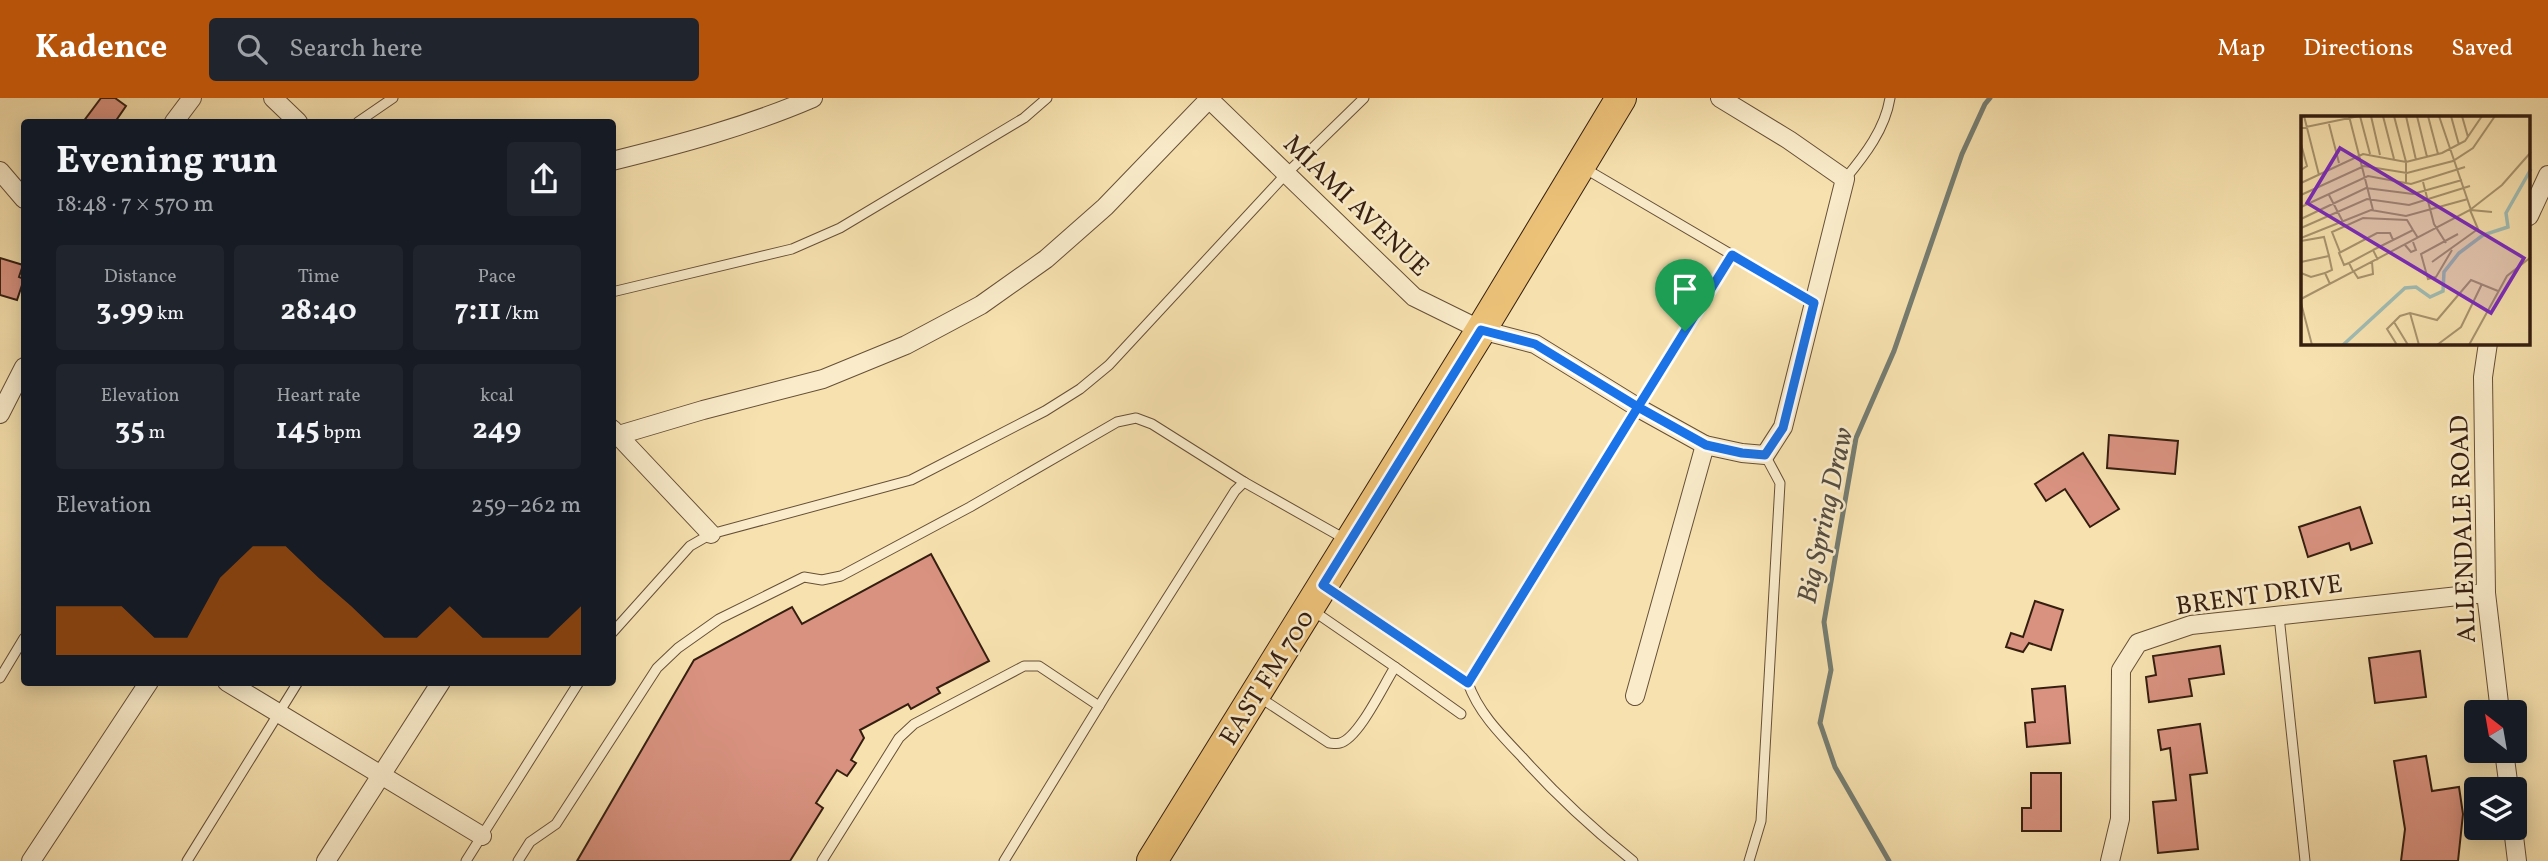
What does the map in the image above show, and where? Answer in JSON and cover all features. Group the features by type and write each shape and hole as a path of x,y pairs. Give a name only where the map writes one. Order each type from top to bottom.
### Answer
{"main road":[{"name":"EAST FM 700","path":"1152,861 1481,330 1620,98"}],"street":[{"path":"176,119 192,98"},
{"path":"273,98 295,119"},
{"path":"616,160 690,142 764,119 813,98"},
{"path":"616,432 823,379 906,345 981,305 1046,259 1105,206 1209,98"},
{"name":"MIAMI AVENUE","path":"1209,98 1414,297 1481,330 1535,344 1706,445 1765,455"},
{"path":"1720,98 1789,140 1845,179 1783,428 1765,455"},
{"path":"0,171 21,196"},
{"path":"2530,214 2548,175"},
{"name":"ALLENDALE ROAD","path":"2488,345 2483,377 2486,593 2499,700"},
{"path":"0,414 21,373"},
{"path":"616,435 711,534"},
{"path":"1635,696 1706,445"},
{"name":"BRENT DRIVE","path":"2110,861 2120,819 2121,670 2138,643 2191,625 2486,593"},
{"path":"31,861 146,686"},
{"path":"233,686 482,836"},
{"path":"327,861 438,686"},
{"path":"2514,840 2517,861"}],"lane":[{"path":"362,119 393,98"},
{"path":"616,291 792,249 840,228 1024,118 1047,98"},
{"path":"616,629 690,546 711,534 911,480 1045,411 1080,389 1109,365 1286,174 1364,98"},
{"path":"1845,179 1868,151 1888,109 1890,98"},
{"path":"1580,166 1814,303"},
{"path":"1468,683 1732,255"},
{"path":"518,861 530,842 556,824 657,668 678,648 719,619 804,577 822,580 841,576 970,507 1117,422 1136,418 1152,424 1244,482 1349,541"},
{"path":"1749,861 1761,821 1780,483 1765,455"},
{"path":"1004,861 1235,491 1244,482"},
{"path":"1316,596 1468,683 1473,697 1494,727 1563,802 1633,861"},
{"path":"1316,596 1395,667 1461,714"},
{"path":"2278,615 2305,861"},
{"path":"0,678 21,643"},
{"path":"822,861 899,738 914,724 1024,666 1040,666 1099,706"},
{"path":"1255,694 1329,743 1339,744 1358,728 1395,667"},
{"path":"187,861 296,686"},
{"path":"466,861 576,686"}],"building":[{"path":"101,98 115,98 126,106 117,119 85,119"},
{"path":"0,258 21,264 21,288 17,300 0,295"},
{"path":"2109,435 2178,441 2175,474 2107,468"},
{"path":"2083,453 2119,509 2090,527 2065,489 2046,501 2035,484"},
{"path":"2360,507 2372,543 2351,550 2349,543 2308,557 2299,527"},
{"path":"931,554 989,661 937,688 940,693 911,709 908,704 860,730 864,738 851,760 856,763 847,776 837,770 816,803 823,808 790,861 577,861 694,660 792,607 802,624"},
{"path":"2035,601 2063,610 2051,650 2029,643 2023,652 2006,647 2011,633 2023,637"},
{"path":"2220,646 2224,674 2189,679 2192,696 2149,702 2146,677 2156,675 2153,656"},
{"path":"2420,651 2426,697 2375,703 2369,658"},
{"path":"2065,686 2070,743 2027,747 2025,723 2035,722 2032,689"},
{"path":"2200,724 2207,773 2190,775 2198,849 2158,853 2153,802 2176,800 2170,748 2161,750 2158,730"},
{"path":"2426,756 2432,791 2459,787 2463,814 2458,861 2401,861 2405,829 2394,761"},
{"path":"2031,773 2061,773 2061,831 2022,831 2022,808 2031,808"}],"waterway":[{"name":"Big Spring Draw","path":"1889,861 1835,767 1820,723 1831,670 1824,622 1856,438 1894,351 1962,154 1990,98"}],"route":[{"path":"1685,331 1638,407 1535,344 1481,330 1323,585 1468,683 1638,407 1706,445 1742,453 1765,455 1783,428 1814,303 1732,255 1685,331"}]}
